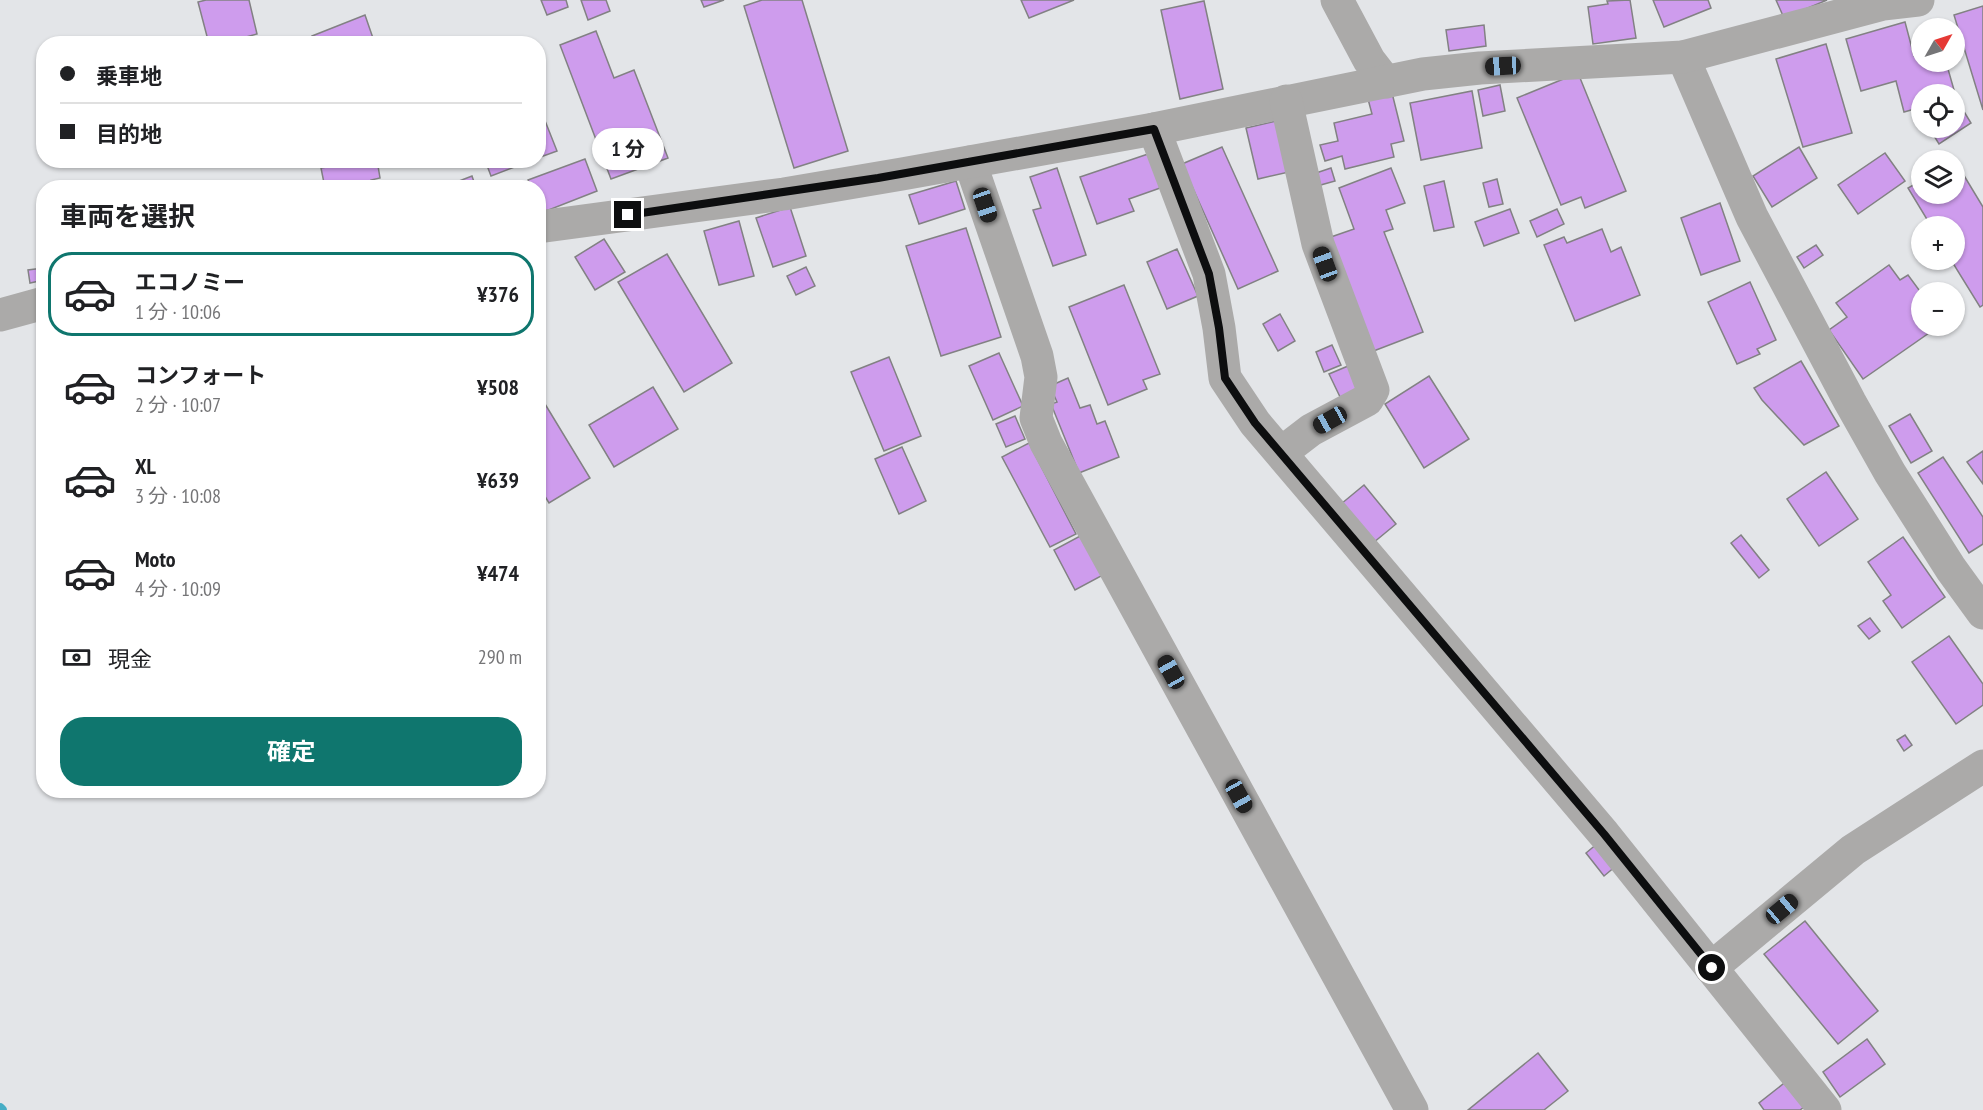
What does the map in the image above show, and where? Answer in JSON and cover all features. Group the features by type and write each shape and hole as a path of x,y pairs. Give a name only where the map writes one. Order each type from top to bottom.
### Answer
{"street":[{"path":"1337,0 1370,60 1386,82"},
{"path":"546,226 784,194 970,162 1154,129 1423,74 1480,68 1683,57 1883,4 1918,0"},
{"path":"1683,57 1752,217 1850,402 1890,473 1951,569 1983,613"},
{"path":"1281,453 1311,430 1367,400 1373,390 1318,244 1286,101"},
{"path":"1154,129 1209,274 1225,378 1255,423 1604,834 1825,1110"},
{"path":"970,162 1037,356 1041,377 1036,418 1046,443 1412,1110"},
{"path":"0,315 36,305"},
{"path":"1712,968 1853,850 1983,766"}],"building":[{"path":"249,0 257,34 207,36 198,2"},
{"path":"541,0 566,0 568,7 547,15"},
{"path":"581,0 606,0 610,11 588,20"},
{"path":"701,0 724,0 704,7"},
{"path":"762,0 802,0 848,151 794,168 744,6"},
{"path":"1021,0 1074,0 1029,18"},
{"path":"1630,0 1636,38 1593,44 1588,7 1608,4 1607,1"},
{"path":"1653,0 1708,0 1711,8 1664,27"},
{"path":"1776,0 1827,0 1784,18"},
{"path":"1204,1 1223,89 1180,99 1161,10"},
{"path":"1983,6 1983,110 1965,51 1965,18 1955,18 1954,15"},
{"path":"365,15 372,36 312,36"},
{"path":"1905,22 1911,45 1911,72 1949,72 1952,84 1911,84 1911,110 1904,112 1896,81 1861,91 1846,39"},
{"path":"1484,25 1486,46 1449,51 1446,30"},
{"path":"596,31 614,78 634,70 668,158 611,179 560,45"},
{"path":"1826,44 1852,133 1803,147 1776,59"},
{"path":"1578,73 1626,191 1585,208 1581,197 1561,205 1517,98"},
{"path":"1500,85 1505,111 1483,116 1478,90"},
{"path":"1472,91 1482,148 1421,160 1410,103"},
{"path":"1392,93 1404,141 1391,144 1394,157 1345,169 1342,156 1325,161 1320,145 1338,141 1334,123 1372,114 1368,99"},
{"path":"1965,113 1971,123 1965,127"},
{"path":"1276,121 1289,172 1258,179 1246,128"},
{"path":"546,123 557,151 546,155"},
{"path":"1935,138 1948,138 1939,144"},
{"path":"1222,147 1278,271 1238,289 1182,164"},
{"path":"1799,147 1817,178 1772,207 1753,176"},
{"path":"1151,153 1163,187 1129,199 1134,211 1097,224 1080,177"},
{"path":"1885,153 1905,181 1858,214 1838,185"},
{"path":"585,159 597,191 546,211 546,180 528,180"},
{"path":"321,168 378,168 380,178 371,180 323,180"},
{"path":"488,168 512,168 491,176"},
{"path":"1057,168 1086,255 1053,266 1033,210 1041,208 1030,177"},
{"path":"1331,168 1335,181 1317,186 1313,174"},
{"path":"1391,168 1405,203 1386,210 1393,229 1384,232 1423,332 1371,352 1328,238 1354,229 1339,188"},
{"path":"472,176 473,180 462,180"},
{"path":"1965,177 1983,207 1983,305 1980,307 1957,270 1965,270 1965,216 1925,216 1918,204 1965,204"},
{"path":"1497,179 1503,204 1489,207 1483,183"},
{"path":"956,181 965,209 919,224 909,195"},
{"path":"1444,181 1454,227 1434,231 1424,186"},
{"path":"1720,203 1740,261 1701,275 1681,218"},
{"path":"790,207 806,256 773,267 756,218"},
{"path":"1510,209 1519,233 1484,246 1475,222"},
{"path":"1557,209 1564,224 1537,237 1530,221"},
{"path":"739,221 754,276 719,285 704,231"},
{"path":"966,228 1001,337 941,356 906,246"},
{"path":"1602,229 1611,252 1621,247 1640,295 1575,321 1544,245 1564,237 1567,243"},
{"path":"604,239 625,272 595,290 575,257"},
{"path":"1816,245 1823,255 1804,268 1797,257"},
{"path":"1177,249 1198,296 1167,309 1147,262"},
{"path":"667,254 732,363 684,392 618,282"},
{"path":"1889,265 1900,280 1908,275 1913,282 1911,282 1911,336 1925,336 1863,379 1829,330 1847,317 1836,303"},
{"path":"806,267 815,286 796,295 787,276"},
{"path":"36,269 36,282 30,283 28,270"},
{"path":"1750,282 1776,340 1757,349 1760,354 1737,364 1708,302"},
{"path":"1124,285 1160,374 1143,380 1147,389 1108,405 1069,307"},
{"path":"1280,314 1295,341 1278,351 1263,324"},
{"path":"1332,345 1341,365 1324,372 1316,352"},
{"path":"999,353 1023,406 993,420 969,366"},
{"path":"889,357 921,436 884,451 851,372"},
{"path":"1801,361 1839,426 1804,445 1762,400 1754,388"},
{"path":"1348,366 1360,392 1342,401 1329,374"},
{"path":"1429,376 1469,439 1424,468 1385,404"},
{"path":"1068,378 1080,408 1090,405 1097,424 1105,421 1119,457 1079,473 1051,404 1057,402 1050,386"},
{"path":"653,387 678,429 614,467 589,425"},
{"path":"546,406 590,478 549,503 546,498"},
{"path":"1910,414 1932,451 1911,463 1889,426"},
{"path":"1015,416 1025,439 1006,447 996,424"},
{"path":"1029,443 1076,534 1050,547 1002,457"},
{"path":"902,447 926,501 899,514 875,459"},
{"path":"1983,451 1983,484 1967,462"},
{"path":"1943,457 1983,517 1983,544 1969,553 1918,473"},
{"path":"1826,472 1858,519 1819,546 1787,499"},
{"path":"1364,485 1396,524 1373,543 1341,504"},
{"path":"1082,535 1103,575 1075,590 1054,550"},
{"path":"1741,535 1769,570 1759,578 1731,543"},
{"path":"1903,537 1945,597 1902,628 1883,601 1891,595 1868,562"},
{"path":"1870,618 1880,631 1869,639 1858,626"},
{"path":"1949,636 1983,684 1983,705 1956,724 1912,662"},
{"path":"1905,735 1912,745 1904,751 1897,740"},
{"path":"1598,843 1616,866 1604,876 1586,853"},
{"path":"1805,921 1878,1011 1838,1044 1764,954"},
{"path":"1867,1039 1885,1064 1840,1097 1823,1072"},
{"path":"1538,1053 1568,1091 1544,1110 1468,1110"},
{"path":"1788,1080 1808,1104 1800,1110 1764,1110 1759,1103"}],"route":[{"path":"628,215 784,194 1154,129 1209,274 1225,378 1255,423 1604,834 1712,968"}]}
